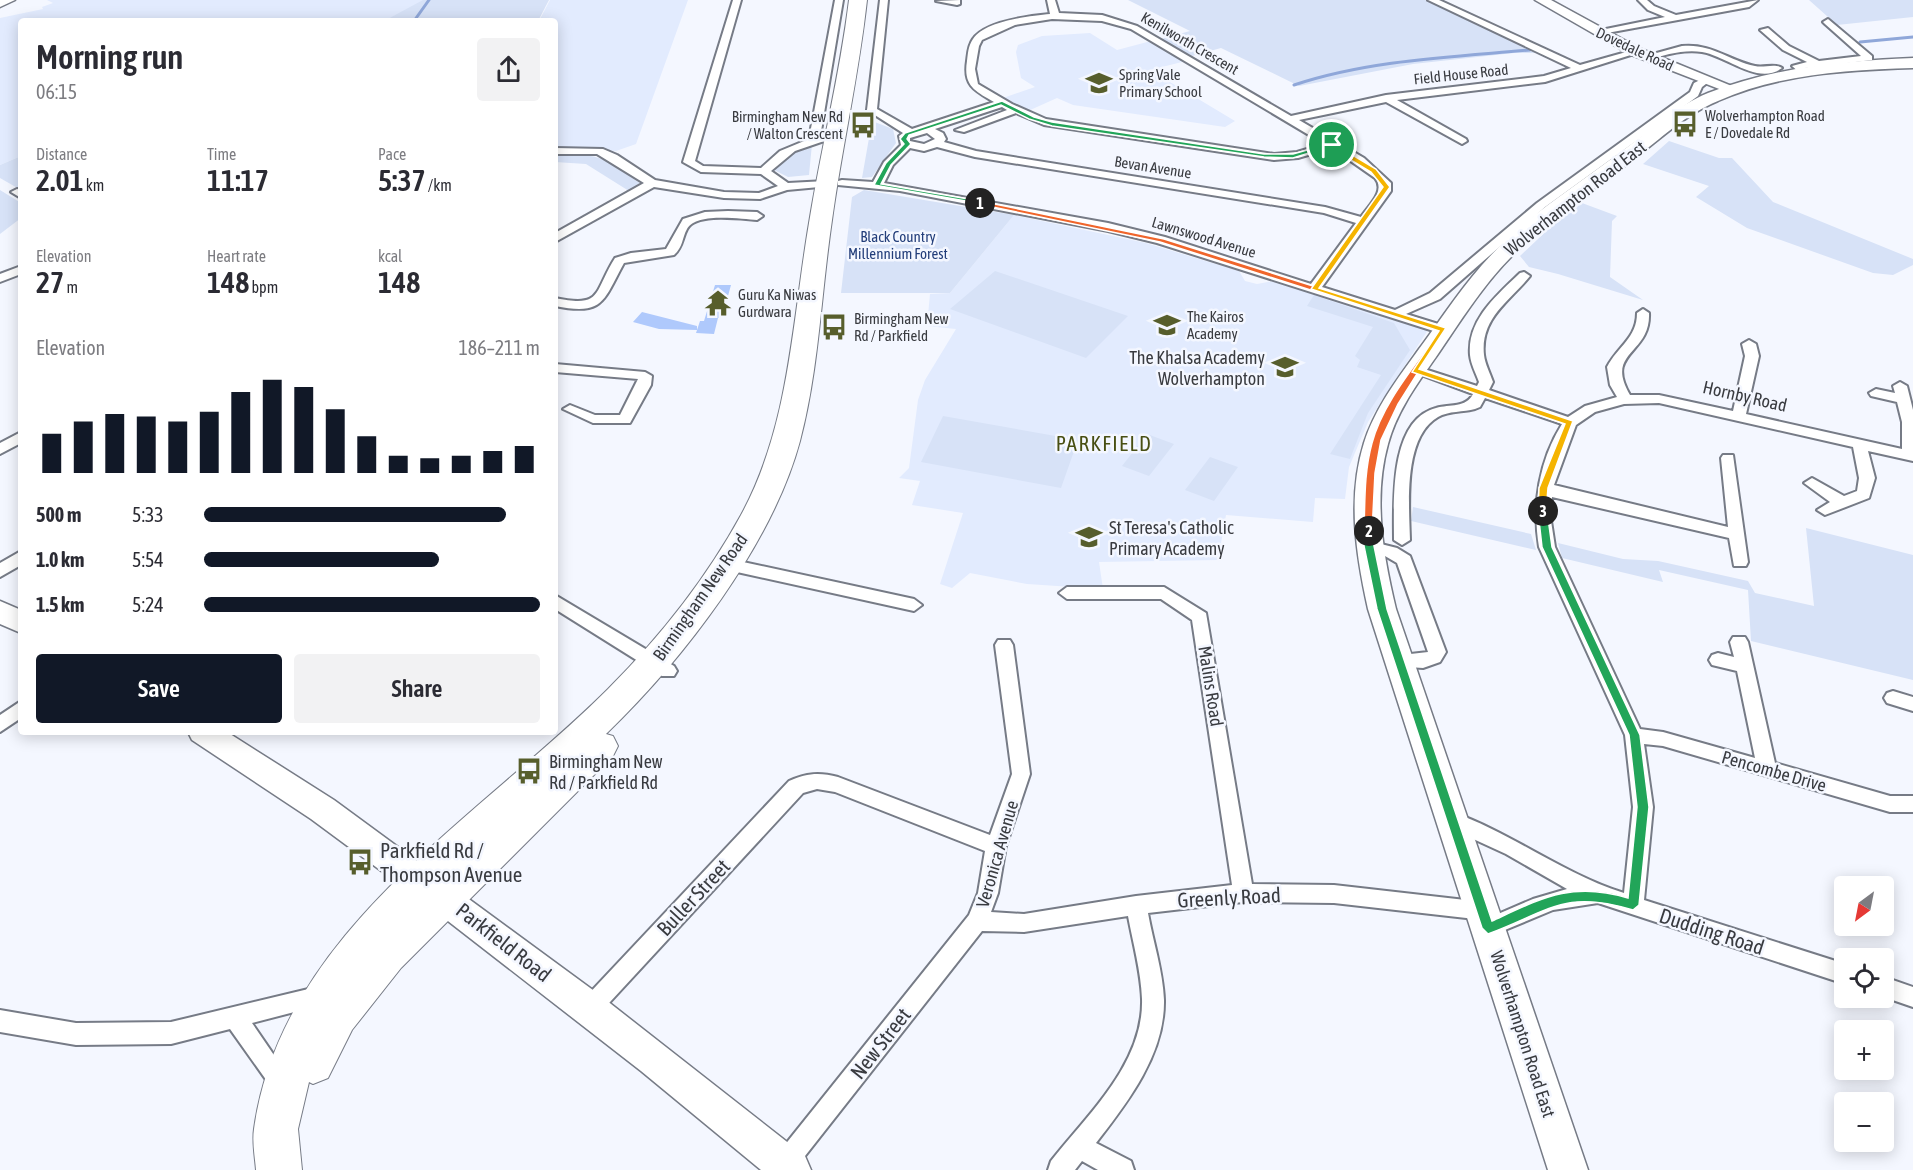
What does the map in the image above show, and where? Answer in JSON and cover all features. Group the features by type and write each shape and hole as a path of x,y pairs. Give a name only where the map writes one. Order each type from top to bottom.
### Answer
{"highway":[{"name":"Birmingham New Road","path":"280,1170 276,1132 284,1085 297,1049 325,995 351,958 435,889 564,767 661,667 743,568 781,497 808,420 834,184 835,137 858,0"},
{"name":"Birmingham New Road","path":"661,667 727,564 770,487 797,397 834,184 842,167 867,0"},
{"name":"Birmingham New Road","path":"280,1170 300,1096 330,1030 435,889"}],"main road":[{"path":"0,3 8,0"},
{"name":"Wolverhampton Road East","path":"1568,1170 1382,609 1369,546 1370,473 1374,450 1383,424 1415,370 1493,265 1545,217 1692,107 1732,89 1815,68 1913,63"},
{"path":"0,611 18,621"},
{"name":"Parkfield Road","path":"208,735 292,787 435,889 590,1008 788,1167"}],"street":[{"path":"737,0 689,162 701,169 764,171 786,187"},
{"path":"814,141 839,0"},
{"path":"884,0 872,110 922,147 939,142 951,133 1016,110"},
{"path":"1051,0 1056,18"},
{"path":"1432,0 1579,68"},
{"name":"Dovedale Road","path":"1541,0 1640,54 1732,89"},
{"path":"1642,0 1651,8 1674,18"},
{"path":"1599,33 1749,4 1754,0"},
{"path":"940,1 957,2"},
{"name":"Kenilworth Crescent","path":"1332,145 1293,156 1264,156 1052,124 1002,103 971,83 973,44 976,38 1018,20 1101,18 1122,23 1160,42 1290,119 1332,145 1373,171 1385,183 1385,191 1363,221"},
{"path":"1765,30 1815,68 1869,58 1828,22"},
{"name":"Field House Road","path":"1290,119 1386,98 1533,81 1640,54 1699,48 1715,51 1755,72 1777,68"},
{"name":"Wolverhampton Road East","path":"1397,315 1406,308 1436,296 1541,205 1695,94 1698,85 1706,80"},
{"path":"1386,98 1462,141"},
{"path":"877,185 888,164 909,138 921,130 1002,103"},
{"path":"921,130 936,133 939,142"},
{"path":"764,171 783,152 814,141 835,137"},
{"name":"Bevan Avenue","path":"939,142 975,154 1325,210 1363,221"},
{"path":"558,151 588,150 608,154 652,183 558,236"},
{"name":"Lawnswood Avenue","path":"652,183 724,195 760,196 786,187 834,184 877,185 1108,227 1161,240 1443,330"},
{"path":"717,215 724,195"},
{"path":"558,303 573,307 593,304 603,296 620,261 631,256 670,252 675,247 685,222 699,216 757,216"},
{"path":"1314,289 1363,221"},
{"path":"0,278 18,271"},
{"path":"1402,540 1404,482 1414,430 1436,412 1471,407 1482,393 1486,382 1477,354 1479,329 1495,305 1520,280 1530,289"},
{"path":"1625,399 1616,386 1614,371 1620,354 1642,330 1643,313"},
{"path":"1739,415 1752,356 1749,345"},
{"path":"558,368 645,376 645,385 625,420 593,419 570,409"},
{"path":"1415,370 1570,423 1544,488 1543,520 1547,547 1634,735 1643,807 1633,905"},
{"path":"1876,393 1901,393 1909,422 1911,455"},
{"name":"Hornby Road","path":"1570,423 1590,409 1625,399 1659,399 1911,455"},
{"path":"0,449 18,439"},
{"path":"1826,510 1864,494 1867,478 1859,443"},
{"path":"1728,458 1740,562"},
{"path":"1812,483 1843,503"},
{"path":"1544,488 1737,534"},
{"path":"1369,546 1391,552 1404,560 1437,652 1434,657 1423,661 1399,661"},
{"path":"0,571 18,559"},
{"path":"743,568 914,605"},
{"name":"Malins Road","path":"1067,593 1164,593 1200,616 1244,893"},
{"path":"558,603 661,667"},
{"path":"1739,642 1767,769"},
{"name":"Veronica Avenue","path":"977,921 988,892 996,846 1021,774 1004,645"},
{"path":"1718,660 1745,667"},
{"path":"1893,698 1913,704"},
{"path":"0,725 18,710"},
{"name":"Pencombe Drive","path":"1634,735 1663,740 1890,804 1913,804"},
{"name":"Buller Street","path":"590,1008 796,787 807,781 820,779 996,846"},
{"name":"Dudding Road","path":"1451,819 1513,848 1560,876 1604,896 1834,970"},
{"name":"Greenly Road","path":"977,921 1024,923 1136,905 1244,893 1334,894 1485,920"},
{"path":"1485,920 1573,895 1604,896"},
{"path":"1060,1170 1115,1099 1140,1060 1153,1001 1136,905"},
{"name":"New Street","path":"788,1167 977,921"},
{"path":"1894,990 1913,997"},
{"path":"0,1022 76,1035 171,1033 325,995"},
{"path":"236,1018 284,1085"},
{"path":"1078,1146 1122,1170"}],"shaded area":[{"path":"47,0 425,1 390,18 18,18 18,157 0,165 0,18 43,9 42,7 53,3"},
{"path":"550,0 688,0 636,144 616,151 558,148 558,18 541,18"},
{"name":"Spring Vale Primary School","path":"1090,33 1117,50 1151,41 1186,61 1150,70 1235,121 1225,127 1073,105 1057,98 1028,111 1003,98 1035,87 1021,78 1016,52 1018,45 1042,36"},
{"name":"The Khalsa Academy Wolverhampton","path":"1014,215 1146,243 1239,271 1245,281 1257,284 1273,281 1428,330 1368,422 1349,467 1345,499 1315,498 1313,522 1226,515 1218,560 1099,562 1103,589 1027,584 970,573 952,588 940,584 963,513 912,505 920,481 899,478 909,468 918,400 925,380 956,329 927,326 930,294 950,293"}],"green space":[{"path":"423,0 549,0 540,18 390,18"},
{"path":"1128,0 1425,0 1539,53 1514,53 1413,64 1299,86 1221,48 1192,56 1161,39 1190,31"},
{"path":"1809,0 1913,0 1913,17 1837,25"},
{"name":"Black Country Millennium Forest","path":"872,121 893,129 896,143 872,177 862,178"},
{"path":"1669,141 1719,158 1732,158 1773,202 1913,259 1913,265 1893,275 1873,273 1747,228 1696,197 1709,186 1643,164"},
{"path":"812,144 809,175 788,177 774,170 786,157"},
{"path":"558,154 593,156 609,162 640,183 629,191 586,164 558,162"},
{"path":"18,157 18,188 0,178 0,165"},
{"path":"0,190 18,201 18,220 0,234"},
{"name":"Black Country Millennium Forest","path":"864,190 1014,215 950,293 841,293 852,197"},
{"path":"1582,203 1617,216 1612,221 1610,277 1643,300 1529,267 1520,256 1557,221"},
{"path":"995,271 1128,316 1086,358 950,309"},
{"path":"1314,295 1394,323 1410,350 1368,413 1350,459 1330,454 1381,375 1357,367 1360,360 1355,356 1373,327 1307,306"},
{"path":"943,416 1078,440 1061,488 921,462"},
{"path":"1147,434 1174,444 1149,476 1122,466"},
{"path":"1210,457 1238,467 1214,501 1185,490"},
{"path":"1413,507 1531,534 1536,550 1411,521"},
{"path":"1806,528 1913,555 1913,680 1751,641 1748,590 1659,570 1663,582 1562,558 1558,543 1623,559 1658,561 1748,581 1755,593 1814,606"}],"building":[{"path":"715,285 731,285 722,318 718,318 714,334 696,333 700,321 704,321"},
{"path":"642,312 697,326 697,330 659,329 633,322"}],"waterway":[{"path":"416,18 429,0"},
{"path":"1860,42 1913,37"},
{"path":"1294,85 1381,65 1530,50"}],"place":[{"name":"Spring Vale Primary School","path":"1099,83"},
{"name":"Wolverhampton Road E / Dovedale Rd","path":"1685,124"},
{"name":"Birmingham New Rd / Walton Crescent","path":"863,125"},
{"name":"Guru Ka Niwas Gurdwara","path":"718,303"},
{"name":"The Kairos Academy","path":"1167,325"},
{"name":"Birmingham New Rd / Parkfield","path":"834,327"},
{"name":"The Khalsa Academy Wolverhampton","path":"1285,367"},
{"name":"St Teresa's Catholic Primary Academy","path":"1089,537"},
{"name":"Birmingham New Rd / Parkfield Rd","path":"529,771"},
{"name":"Parkfield Rd / Thompson Avenue","path":"360,862"}],"district":[{"name":"PARKFIELD","path":"1104,443"}],"route":[{"path":"1332,145 1293,156 1264,156 1052,124 1031,118 1002,103 932,128 909,132 903,139 908,144 888,164 877,185 1108,227 1157,239 1443,330 1415,370 1383,424 1372,459 1369,509 1369,546 1382,609 1435,770 1488,928 1538,906 1573,895 1604,896 1633,905 1643,807 1634,735 1547,547 1543,520 1544,488 1570,423 1415,370 1443,330 1314,289 1338,254 1385,191 1386,187 1379,175 1332,145"}]}
